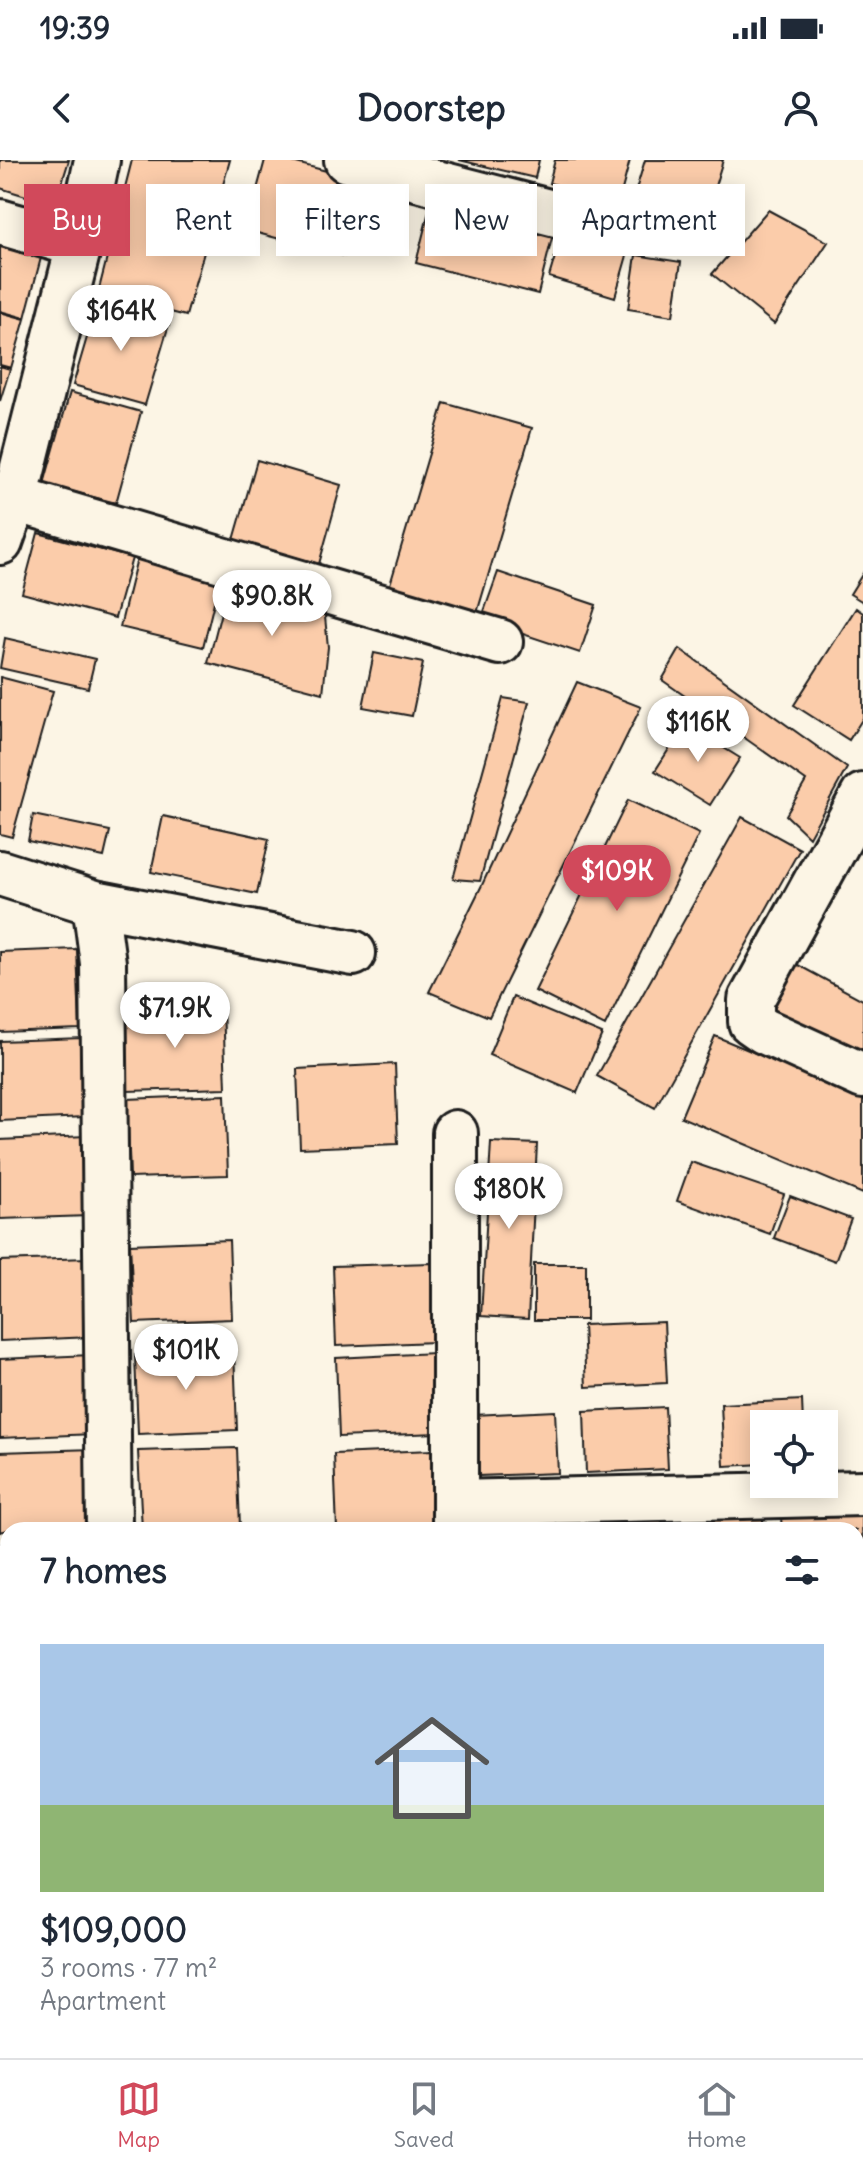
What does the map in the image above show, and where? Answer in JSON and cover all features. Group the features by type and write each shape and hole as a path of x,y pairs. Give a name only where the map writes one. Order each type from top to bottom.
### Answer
{"street":[{"path":"92,184 97,160"},
{"path":"347,160 553,213"},
{"path":"0,222 24,229"},
{"path":"0,542 15,499 76,256"},
{"path":"15,499 500,642"},
{"path":"863,796 751,1000 751,1022 764,1031 863,1076"},
{"path":"0,873 95,903 353,953"},
{"path":"95,903 103,963 109,1522"},
{"path":"455,1133 455,1517 863,1493"}],"building":[{"path":"0,160 69,160 62,184 24,184 24,195 0,188"},
{"path":"132,160 230,160 223,184 146,184 146,256 203,256 186,316 98,293 107,256 130,256 130,184 126,184"},
{"path":"265,160 285,160 364,181 363,184 276,184 276,238 260,234 258,184"},
{"path":"459,160 539,160 535,178"},
{"path":"555,160 630,160 624,184 549,183"},
{"path":"645,160 723,160 716,184 638,184"},
{"path":"768,210 828,242 774,324 712,274 728,256 745,256 745,236"},
{"path":"537,226 553,230 538,294 416,263 425,227 425,256 537,256"},
{"path":"0,242 24,249 24,256 41,256 25,318 0,311"},
{"path":"555,256 627,256 615,297 549,277"},
{"path":"636,256 681,262 673,316 628,309"},
{"path":"98,300 170,321 145,405 73,385"},
{"path":"0,312 25,319 11,368 0,365"},
{"path":"0,366 10,369 0,401"},
{"path":"70,392 141,412 116,503 44,484"},
{"path":"444,403 532,428 477,613 389,588"},
{"path":"257,460 341,485 319,564 234,540"},
{"path":"38,533 132,558 115,618 22,593"},
{"path":"137,558 220,578 203,647 120,627"},
{"path":"498,572 596,605 580,653 481,620"},
{"path":"863,573 863,602 850,594"},
{"path":"229,581 324,607 328,647 323,693 208,663"},
{"path":"856,608 863,613 863,718 849,740 794,705"},
{"path":"5,638 95,659 88,688 0,668"},
{"path":"680,649 847,768 809,837 786,815 806,781 662,680"},
{"path":"374,653 423,663 412,716 363,707"},
{"path":"0,677 53,691 12,837 0,834"},
{"path":"577,682 641,707 489,1017 429,992"},
{"path":"503,698 529,702 480,881 453,879"},
{"path":"685,724 740,758 710,805 655,771"},
{"path":"628,800 699,834 605,1026 535,991"},
{"path":"33,815 110,831 104,857 28,841"},
{"path":"163,816 269,839 257,894 151,872"},
{"path":"742,817 800,849 655,1108 597,1076"},
{"path":"77,949 80,1029 0,1032 0,952"},
{"path":"772,951 863,1000 863,1069 743,1005"},
{"path":"513,997 602,1034 577,1093 489,1055"},
{"path":"223,1008 226,1088 127,1091 124,1012"},
{"path":"715,1036 863,1098 863,1194 681,1117"},
{"path":"82,1038 85,1117 0,1121 0,1041"},
{"path":"395,1064 398,1144 300,1148 297,1069"},
{"path":"225,1095 228,1175 130,1178 127,1099"},
{"path":"86,1136 89,1216 0,1219 0,1140"},
{"path":"491,1142 537,1144 528,1319 481,1316"},
{"path":"691,1162 784,1194 770,1234 677,1201"},
{"path":"790,1196 851,1219 835,1261 774,1238"},
{"path":"229,1240 232,1319 134,1323 130,1244"},
{"path":"88,1258 92,1337 0,1341 0,1261"},
{"path":"431,1263 434,1342 336,1346 333,1266"},
{"path":"534,1264 586,1264 586,1320 534,1320"},
{"path":"664,1322 667,1383 586,1387 583,1325"},
{"path":"234,1351 237,1430 138,1434 135,1355"},
{"path":"434,1353 437,1433 339,1437 336,1358"},
{"path":"91,1355 94,1434 0,1438 0,1359"},
{"path":"802,1400 802,1410 750,1410 750,1465 724,1466 721,1404"},
{"path":"665,1407 668,1469 586,1473 584,1411"},
{"path":"555,1411 558,1473 477,1476 474,1415"},
{"path":"237,1448 240,1522 142,1522 138,1451"},
{"path":"94,1449 97,1522 0,1522 0,1452"},
{"path":"433,1450 436,1522 337,1522 334,1454"},
{"path":"862,1513 862,1522 781,1522 781,1517"},
{"path":"763,1518 763,1522 682,1521"}]}
